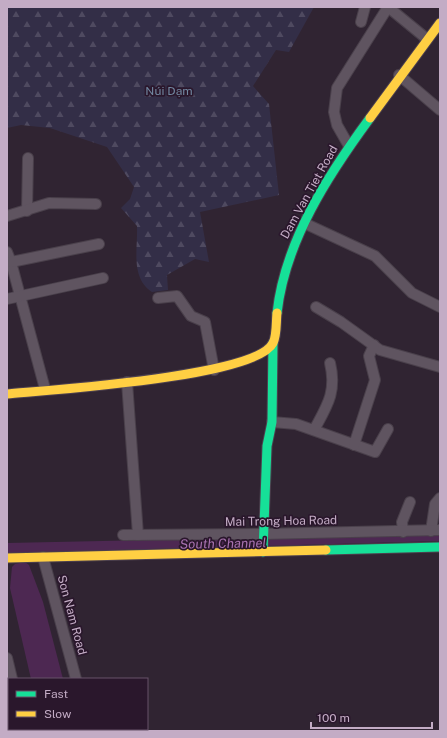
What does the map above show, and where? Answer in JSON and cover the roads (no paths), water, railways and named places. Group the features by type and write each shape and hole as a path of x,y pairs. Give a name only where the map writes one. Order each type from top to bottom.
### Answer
{"main road":[{"name":"Dam Van Tiet Road","path":"263,552 262,534 267,446 272,422 273,343 278,300 286,266 304,223 328,179 349,146 440,23"},
{"path":"7,394 45,389 128,382 214,370 245,361 263,353 273,343"},
{"path":"7,558 440,548"}],"street":[{"path":"361,22 365,7"},
{"path":"349,146 337,125 334,112 337,88 388,7 427,39"},
{"path":"400,76 440,110"},
{"path":"26,211 28,158"},
{"path":"7,216 26,211 49,202 96,204"},
{"path":"304,223 375,256 412,293 440,307"},
{"path":"45,389 9,257 99,244"},
{"path":"7,299 103,278"},
{"path":"158,298 177,296 191,316 205,322 214,370"},
{"path":"316,307 341,322 380,350 440,365"},
{"path":"354,445 375,380 369,356 374,345"},
{"path":"314,430 327,406 332,392 334,378 330,363"},
{"path":"128,382 138,535"},
{"path":"272,422 296,424 374,452 388,429"},
{"path":"436,531 435,504 440,498"},
{"path":"403,532 402,522 410,502"},
{"name":"Mai Trong Hoa Road","path":"123,535 436,531"},
{"name":"Son Nam Road","path":"43,557 76,678"},
{"path":"7,658 12,678"}],"water":[{"name":"South Channel","path":"440,534 440,541 7,553 7,543"},
{"path":"25,562 29,565 43,602 63,678 31,678 10,588 12,567 15,564"},
{"path":"7,668 9,678 7,719"},
{"path":"46,730 78,731 47,731"}],"park label":[{"name":"Núi Dạm","path":"169,91"}]}
